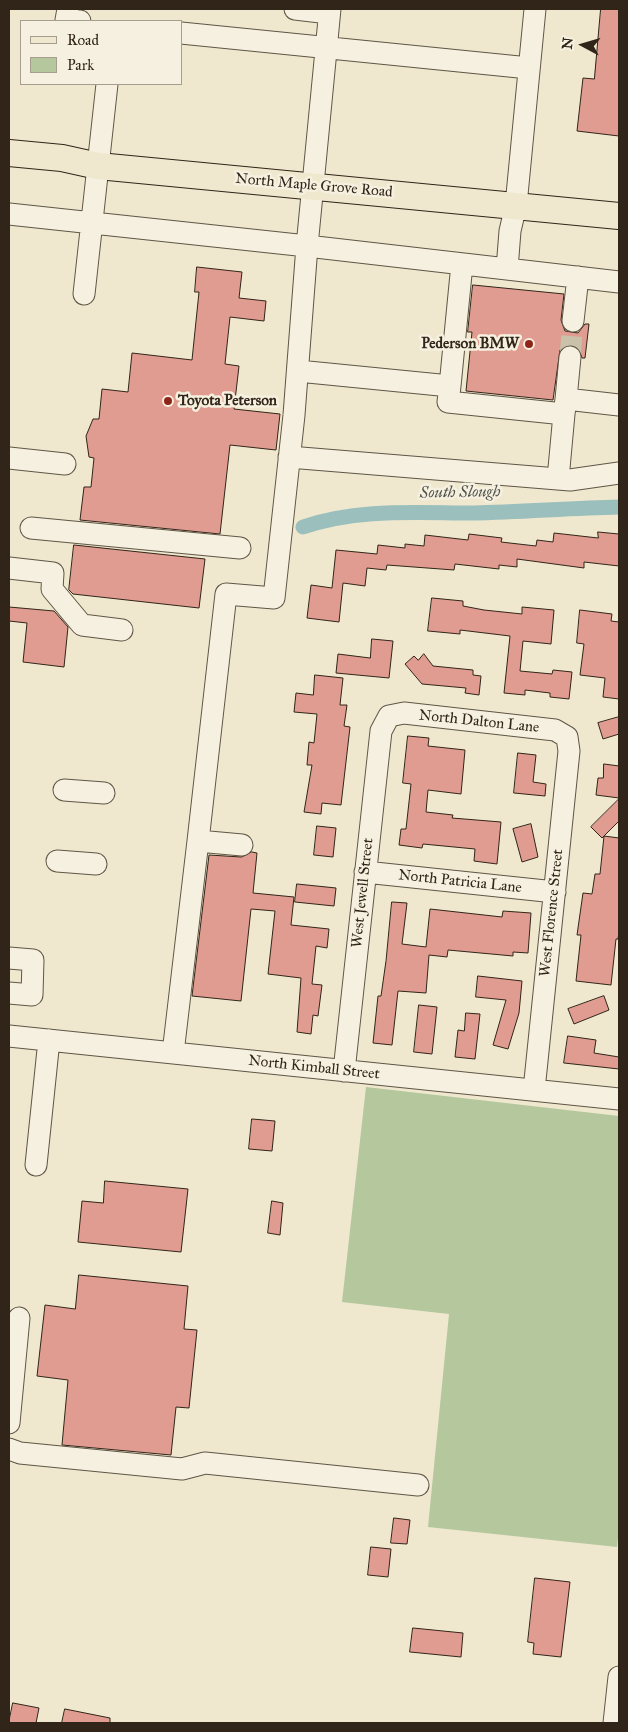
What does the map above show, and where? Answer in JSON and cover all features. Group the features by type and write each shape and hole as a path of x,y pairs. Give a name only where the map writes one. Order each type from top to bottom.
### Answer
{"main road":[{"name":"North Maple Grove Road","path":"9,152 62,158 98,166 312,185 619,216"}],"street":[{"path":"173,1053 226,594 274,598 290,457 312,185 330,11 295,9"},
{"path":"507,269 510,231 516,205 535,9"},
{"path":"182,32 529,68"},
{"path":"84,294 107,85"},
{"path":"9,214 619,282"},
{"path":"462,264 448,402 565,407 619,404"},
{"path":"573,321 578,277"},
{"path":"558,479 570,357"},
{"path":"298,371 450,386"},
{"path":"290,457 570,480 619,473"},
{"path":"9,458 65,464"},
{"path":"31,528 240,548"},
{"path":"9,568 53,573 52,589 82,625 122,630"},
{"name":"North Dalton Lane","path":"389,716 404,713 555,730 567,737"},
{"name":"West Jewell Street","path":"344,1071 381,731 389,716"},
{"name":"West Florence Street","path":"534,1090 570,750 567,737"},
{"path":"64,790 104,793"},
{"path":"198,841 242,845"},
{"path":"57,861 96,864"},
{"name":"North Patricia Lane","path":"365,872 555,892"},
{"path":"9,958 33,960 32,995 9,993"},
{"name":"North Kimball Street","path":"9,1036 619,1099"},
{"path":"36,1165 49,1040"},
{"path":"9,1423 19,1318"},
{"path":"9,1449 20,1453 182,1469 205,1463 418,1485"},
{"path":"614,1723 619,1677"}],"green space":[{"path":"366,1087 619,1116 619,1529 617,1547 428,1527 449,1314 342,1302"}],"building":[{"path":"601,9 619,9 619,136 577,131 583,78 594,79"},
{"name":"Toyota Peterson","path":"197,267 242,272 239,298 266,301 264,321 230,317 225,364 239,366 234,409 280,414 276,450 230,445 220,534 80,520 84,487 91,487 94,458 89,457 86,436 93,419 99,419 102,389 128,392 132,353 192,360 199,292 195,292"},
{"name":"Pederson BMW","path":"473,285 564,294 561,320 565,331 578,333 585,324 589,324 585,358 582,358 578,347 572,345 564,346 560,350 553,400 466,391 472,332 468,332"},
{"path":"598,532 619,534 619,566 584,562 584,568 517,559 517,567 499,565 499,569 455,564 454,570 387,565 386,570 367,568 365,586 343,583 339,622 307,618 311,585 332,588 336,550 377,554 378,545 405,548 405,544 424,546 425,535 468,540 469,534 502,538 501,542 536,546 537,540 553,542 554,533 598,538"},
{"path":"74,545 205,559 199,608 73,594 69,590"},
{"path":"432,598 463,601 463,606 484,610 522,614 522,607 554,610 551,644 523,641 520,671 552,674 553,670 572,672 569,699 550,697 550,693 525,690 525,695 504,693 510,636 460,630 460,634 428,631"},
{"path":"9,607 54,611 68,627 64,667 23,662 27,623 9,621"},
{"path":"580,610 612,614 611,621 619,622 619,699 603,697 605,678 580,675 584,644 577,643"},
{"path":"372,639 393,641 389,678 336,673 338,654 370,658"},
{"path":"424,654 433,666 473,670 473,675 481,676 479,695 465,693 466,688 422,684 405,664 414,656 418,660"},
{"path":"315,675 343,678 340,705 347,705 344,726 350,727 341,805 322,803 321,814 304,812 312,765 307,765 309,742 314,743 317,714 294,712 296,693 313,695"},
{"path":"619,717 619,734 603,739 598,723"},
{"path":"408,736 429,738 428,746 465,750 461,794 428,790 426,812 453,815 452,818 501,822 497,864 474,861 475,849 423,844 422,848 399,845 401,829 406,829 411,784 403,783"},
{"path":"518,753 536,755 533,782 546,784 545,796 514,793"},
{"path":"604,764 619,766 619,798 596,795 598,778 603,778"},
{"path":"619,799 619,821 602,838 591,827"},
{"path":"531,824 538,857 522,862 513,829"},
{"path":"317,826 336,828 333,857 314,855"},
{"path":"604,836 619,838 619,932 618,939 616,939 611,985 576,981 581,935 577,935 583,893 592,894 595,874 600,874"},
{"path":"252,852 257,853 253,893 294,897 291,925 329,929 327,948 316,946 312,984 322,985 318,1016 313,1015 311,1034 297,1032 301,978 268,974 275,911 251,909 241,1001 192,996 209,855 241,857"},
{"path":"297,884 336,888 334,906 295,902"},
{"path":"392,902 407,903 402,944 426,947 430,909 502,917 503,911 531,913 528,953 513,952 513,956 448,950 447,957 429,955 426,993 398,991 392,1045 373,1043 378,996 381,996 386,961"},
{"path":"478,976 522,981 519,1013 508,1049 493,1045 506,1000 476,997"},
{"path":"604,996 609,1010 574,1024 568,1009"},
{"path":"419,1005 437,1007 432,1054 414,1052"},
{"path":"466,1013 480,1014 475,1059 455,1057 458,1030 464,1031"},
{"path":"568,1036 596,1040 594,1053 619,1057 619,1069 564,1063"},
{"path":"252,1119 275,1121 272,1151 249,1149"},
{"path":"105,1181 188,1189 181,1252 78,1242 82,1201 103,1203"},
{"path":"272,1201 283,1203 280,1235 268,1233"},
{"path":"79,1275 188,1286 184,1329 197,1330 189,1408 176,1407 171,1455 62,1445 68,1380 37,1376 45,1305 75,1309"},
{"path":"394,1518 410,1520 407,1544 391,1543"},
{"path":"371,1547 391,1549 388,1577 368,1575"},
{"path":"535,1578 570,1582 561,1657 533,1654 534,1643 528,1642"},
{"path":"413,1628 463,1633 461,1657 410,1652"},
{"path":"13,1703 39,1708 36,1723 9,1723"},
{"path":"65,1709 110,1718 110,1723 62,1723"}],"waterway":[{"name":"South Slough","path":"303,527 324,521 366,514 409,512 474,513 619,507"}],"tunnel":[{"path":"570,357 573,321"}],"place":[{"name":"Pederson BMW","path":"529,344"},
{"name":"Toyota Peterson","path":"168,401"}]}
